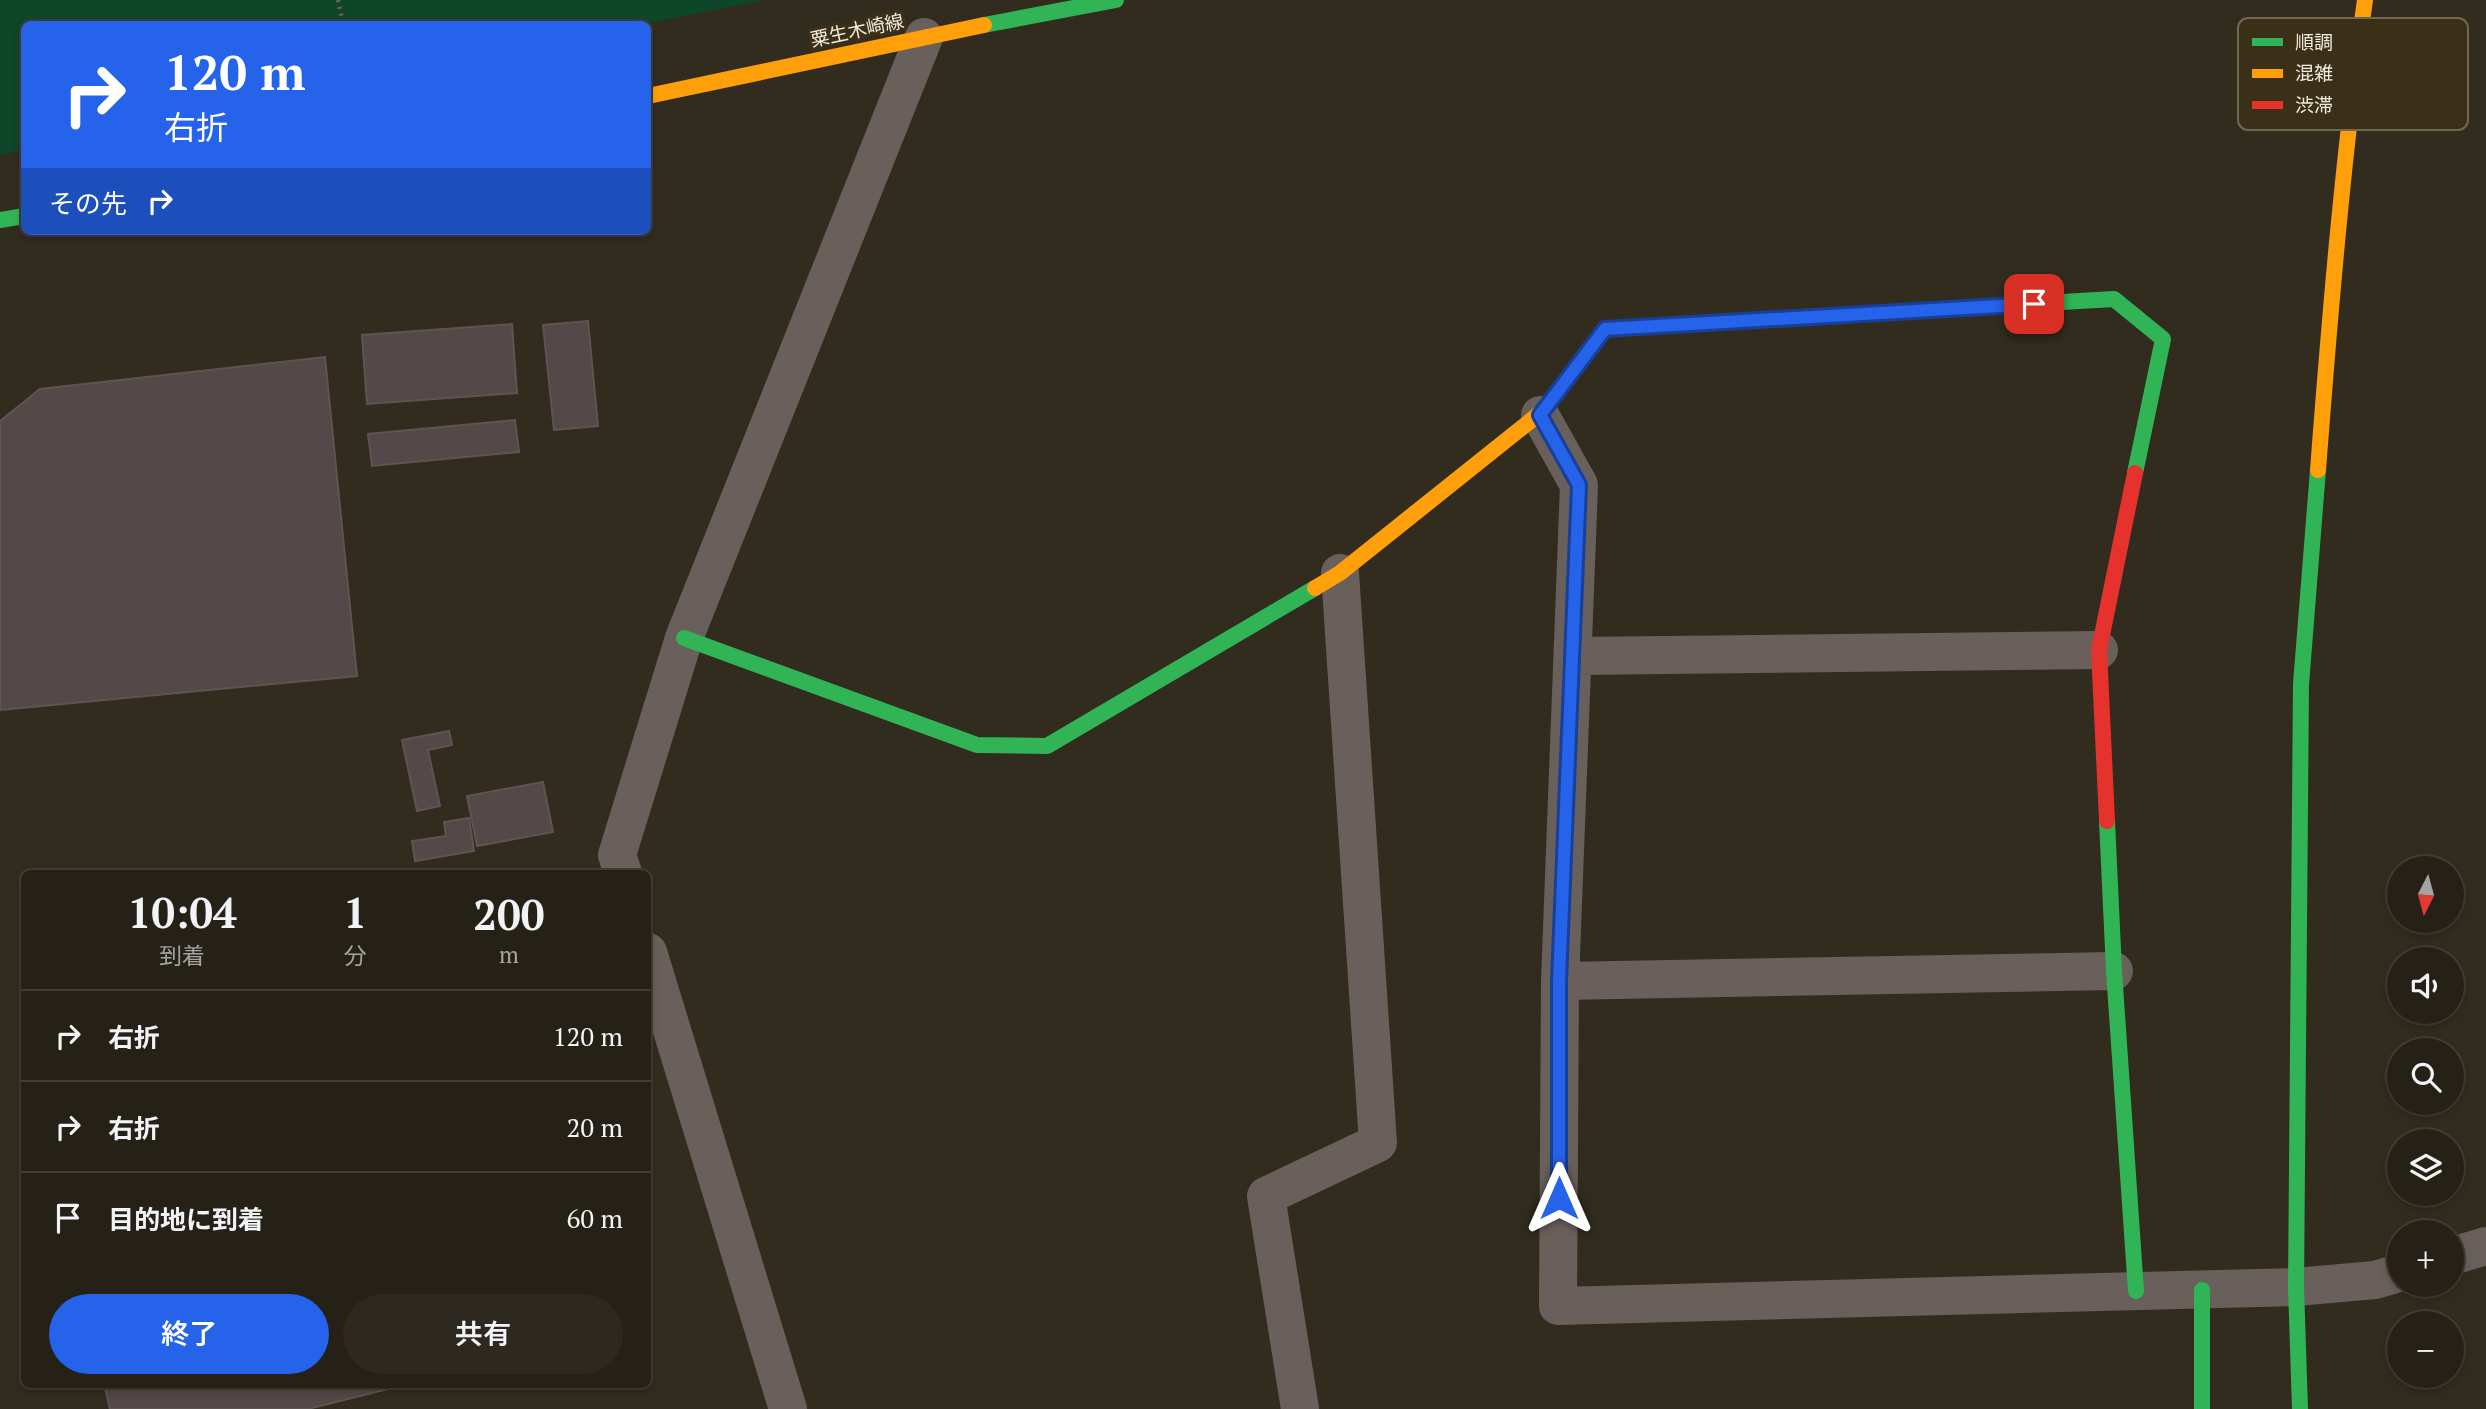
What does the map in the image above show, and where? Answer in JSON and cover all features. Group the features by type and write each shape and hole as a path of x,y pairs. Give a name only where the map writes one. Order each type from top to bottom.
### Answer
{"street":[{"name":"粟生木崎線","path":"651,95 924,37 1116,0"},
{"path":"2362,18 2365,0"},
{"path":"622,870 617,855 684,638 924,37"},
{"path":"2300,1409 2296,1287 2301,684 2331,300 2348,130"},
{"path":"0,220 21,216"},
{"path":"684,638 977,745 1047,746 1340,573 1540,415 1605,329 2114,299 2163,339 2099,650 2114,971 2136,1291"},
{"path":"1540,415 1579,485 1559,981 1558,1306 2296,1287 2375,1280 2387,1276"},
{"path":"1300,1409 1266,1196 1378,1143 1340,573"},
{"path":"1573,656 2099,650"},
{"path":"651,963 788,1409"},
{"path":"1559,981 2114,971"},
{"path":"2464,1252 2486,1246"},
{"path":"2202,1290 2202,1409"}],"path":[{"path":"338,0 342,21"}],"green space":[{"path":"0,0 765,0 651,23 21,21 21,151 0,155"}],"building":[{"path":"588,321 598,426 554,430 543,325"},
{"path":"512,324 517,393 367,404 362,335"},
{"path":"325,357 357,676 0,710 0,421 40,389"},
{"path":"515,420 519,452 372,466 368,434"},
{"path":"449,731 452,745 428,750 440,806 417,811 402,740"},
{"path":"543,782 553,832 477,846 467,796"},
{"path":"469,818 474,851 415,861 412,841 446,836 444,822"},
{"path":"105,1388 392,1388 308,1409 110,1409"}],"traffic: fast":[{"path":"984,25 1116,0"},
{"path":"0,220 21,216"},
{"path":"1544,410 1605,329 2114,299 2163,339 2135,473"},
{"path":"2300,1409 2296,1287 2301,684 2318,470"},
{"path":"684,638 977,745 1047,746 1315,588"},
{"path":"2107,821 2114,971 2136,1291"},
{"path":"2202,1290 2202,1409"}],"traffic: slow":[{"path":"2363,18 2365,0"},
{"path":"651,95 984,25"},
{"path":"2318,470 2332,293 2349,130"},
{"path":"1315,588 1340,573 1544,410"}],"traffic: jam":[{"path":"2107,821 2099,650 2135,473"}],"route":[{"path":"1559,1198 1559,981 1579,485 1540,415 1605,329 2034,304"}]}
